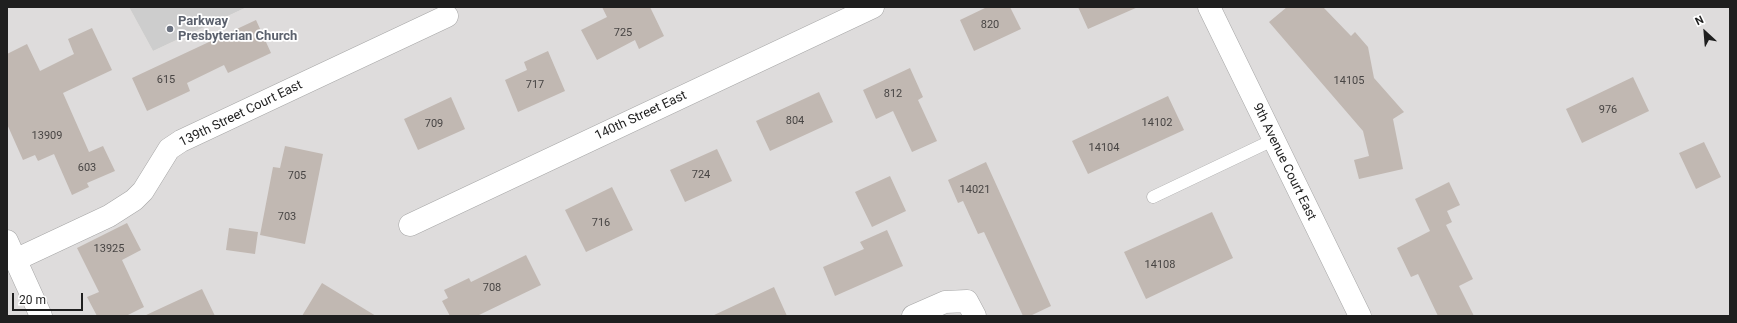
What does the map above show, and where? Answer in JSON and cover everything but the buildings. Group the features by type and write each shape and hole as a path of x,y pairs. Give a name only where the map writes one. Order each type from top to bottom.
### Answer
{"street":[{"name":"140th Street East","path":"410,225 873,7"},
{"name":"9th Avenue Court East","path":"1209,7 1360,316"},
{"name":"139th Street Court East","path":"11,251 109,216 134,200 143,191 169,149 447,16"},
{"path":"11,251 41,316"},
{"path":"913,316 945,302 971,309"}],"lane":[{"path":"1153,197 1273,140"}],"shaded area":[{"path":"7,7 129,7 153,51 247,7 1730,7 1730,316 7,316"},
{"name":"Parkway Presbyterian Church","path":"129,7 247,7 153,51"}],"place":[{"name":"Parkway Presbyterian Church","path":"170,29"}]}
